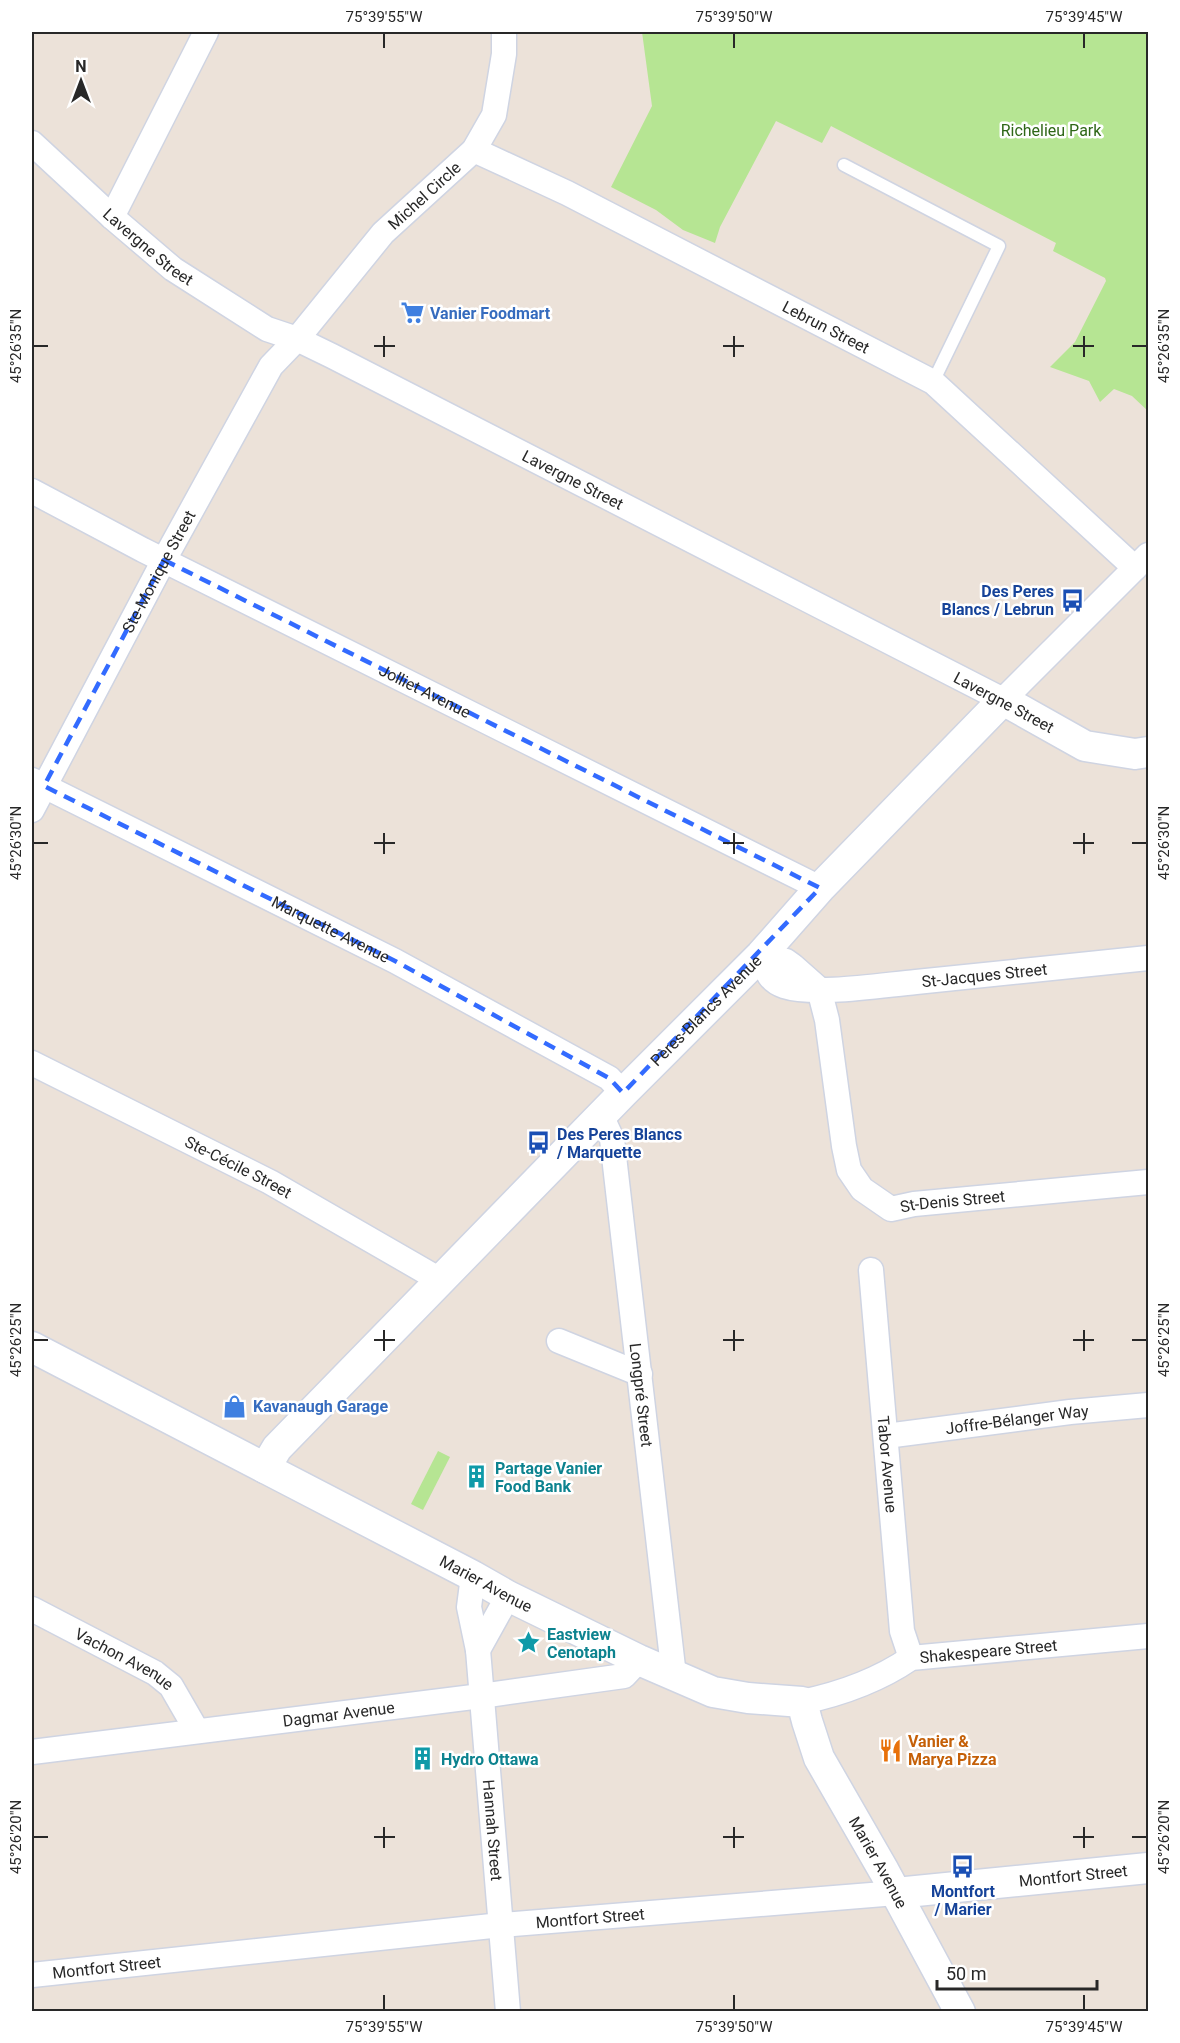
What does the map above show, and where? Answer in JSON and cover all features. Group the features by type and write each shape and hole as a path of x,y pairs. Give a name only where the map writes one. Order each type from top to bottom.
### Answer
{"street":[{"path":"112,217 206,32"},
{"name":"Michel Circle","path":"297,339 383,233 474,150 494,115 504,54 504,32"},
{"name":"Lavergne Street","path":"32,142 112,217 173,269 267,329 297,339 1003,700 1085,746 1135,754 1149,752"},
{"name":"Lebrun Street","path":"474,150 567,193 933,382 1142,561"},
{"name":"Ste-Monique Street","path":"32,810 38,783 271,366 297,339"},
{"name":"Jolliet Avenue","path":"32,491 164,560 820,888"},
{"name":"Pères-Blancs Avenue","path":"265,1468 277,1448 761,955 820,888 1003,700 1142,561"},
{"name":"Marquette Avenue","path":"38,783 395,961 609,1078 623,1093"},
{"name":"St-Jacques Street","path":"761,955 770,978 781,985 796,989 868,986 1149,958"},
{"name":"St-Denis Street","path":"819,989 827,1020 849,1170 862,1189 891,1209 925,1203 1149,1182"},
{"name":"Ste-Cécile Street","path":"32,1063 270,1182 440,1280"},
{"name":"Longpré Street","path":"602,1115 612,1139 674,1676"},
{"name":"Tabor Avenue","path":"871,1270 902,1631 911,1658"},
{"path":"559,1341 640,1374"},
{"name":"Marier Avenue","path":"32,1347 508,1596 639,1660 712,1692 748,1698 802,1702 819,1758 896,1893 960,2012"},
{"name":"Joffre-Bélanger Way","path":"886,1436 1070,1412 1149,1405"},
{"name":"Hannah Street","path":"473,1576 469,1606 478,1650 508,2012"},
{"path":"478,1650 508,1596"},
{"name":"Vachon Avenue","path":"32,1609 155,1673 171,1686 197,1731"},
{"name":"Shakespeare Street","path":"802,1702 826,1697 893,1671 911,1658 1149,1636"},
{"name":"Dagmar Avenue","path":"32,1752 624,1676 639,1660"},
{"name":"Montfort Street","path":"32,1975 501,1925 896,1893 1149,1868"}],"lane":[{"path":"844,165 999,246 933,382"}],"highlighted area":[{"path":"164,560 820,888 623,1093 609,1078 395,961 44,786"}],"green space":[{"name":"Richelieu Park","path":"642,32 1148,32 1148,411 1132,396 1114,389 1100,402 1089,381 1050,367 1075,342 1106,281 1105,278 1053,251 1056,243 831,126 822,143 776,121 720,227 715,243 683,230 656,210 611,187 652,106"},
{"path":"438,1451 450,1457 423,1510 411,1504"}],"place":[{"name":"Vanier Foodmart","path":"412,313"},
{"name":"Des Peres Blancs / Lebrun","path":"1072,600"},
{"name":"Des Peres Blancs / Marquette","path":"539,1143"},
{"name":"Kavanaugh Garage","path":"235,1406"},
{"name":"Partage Vanier Food Bank","path":"477,1477"},
{"name":"Eastview Cenotaph","path":"529,1643"},
{"name":"Vanier & Marya Pizza","path":"890,1750"},
{"name":"Hydro Ottawa","path":"423,1759"},
{"name":"Montfort / Marier","path":"963,1866"}]}
